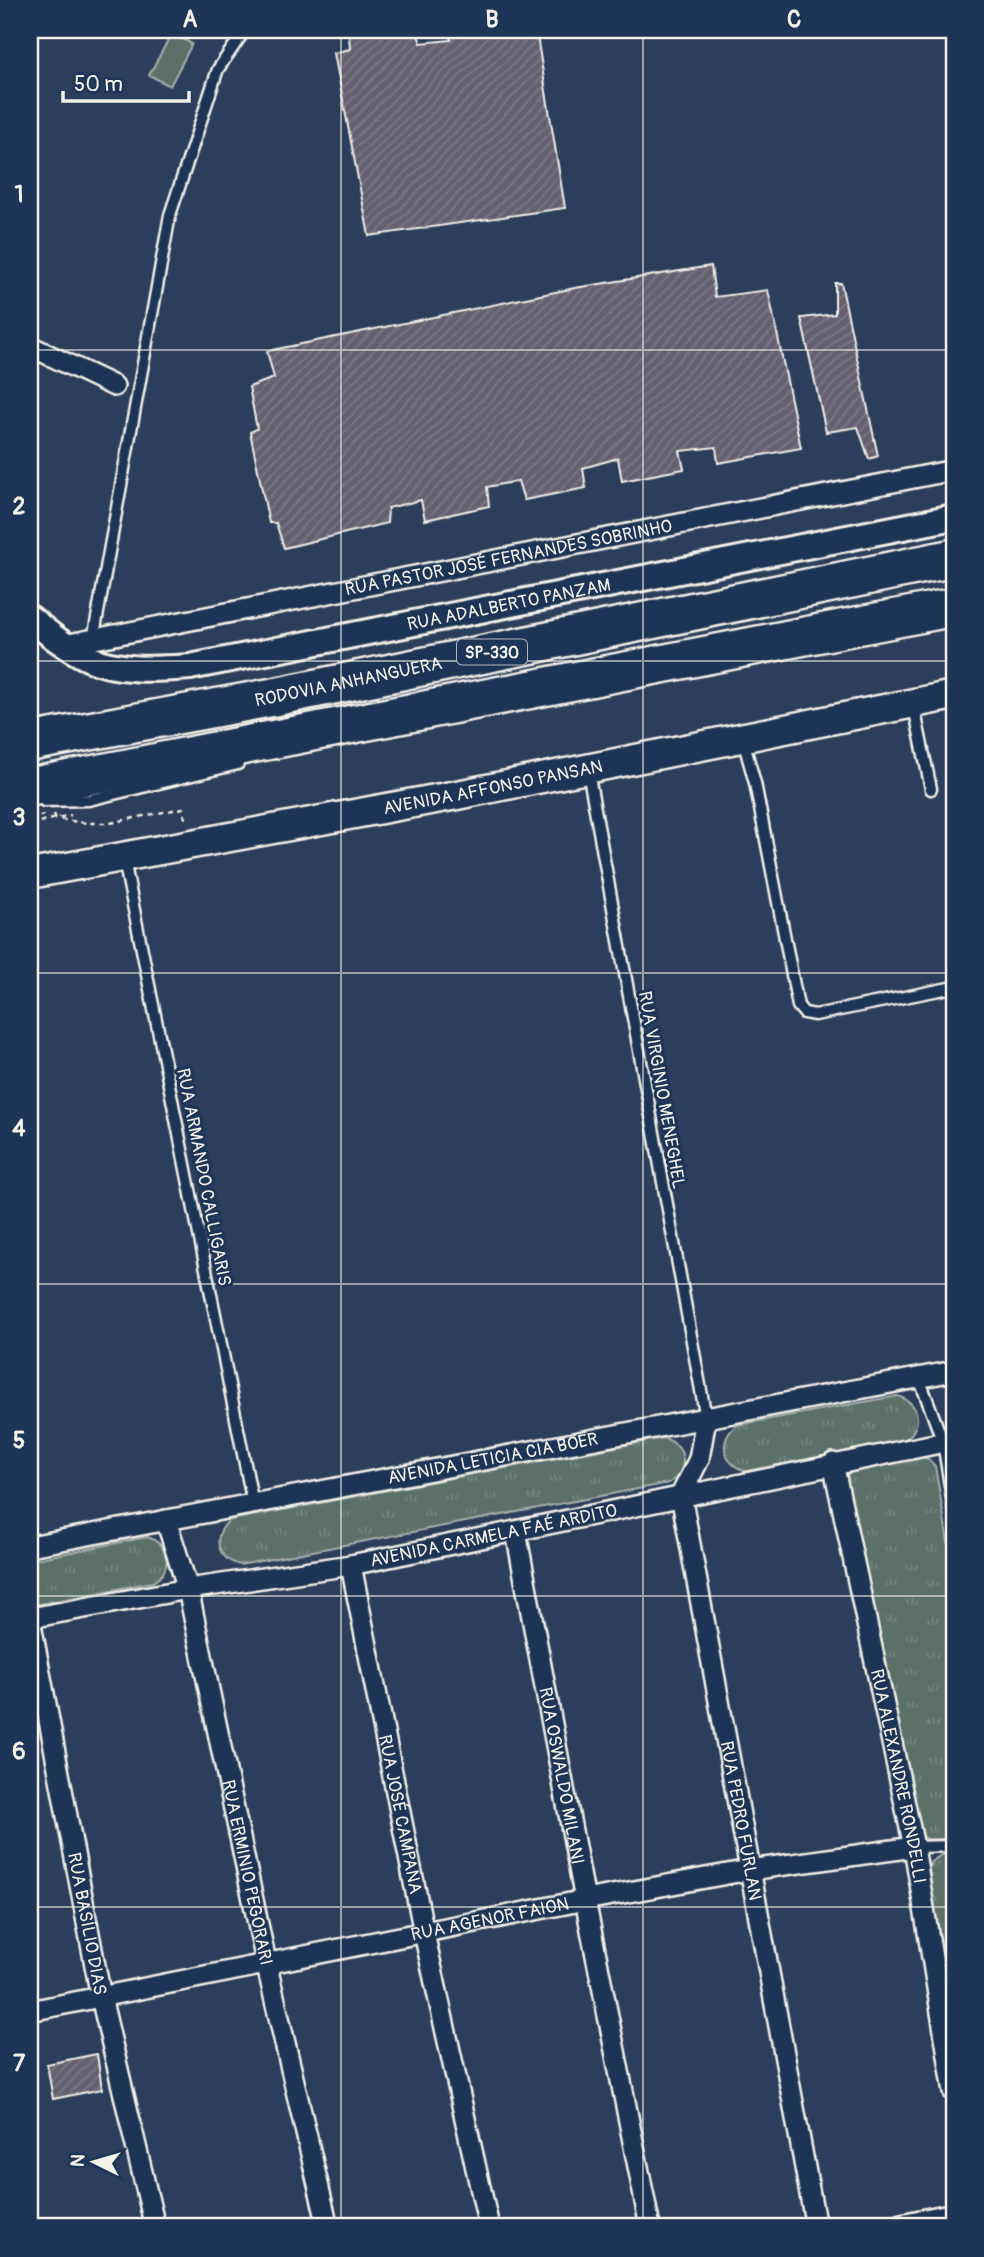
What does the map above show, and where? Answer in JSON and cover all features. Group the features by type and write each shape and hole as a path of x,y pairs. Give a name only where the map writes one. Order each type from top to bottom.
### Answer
{"highway":[{"name":"RODOVIA ANHANGUERA","path":"30,742 274,697 954,558"},
{"name":"SP-330","path":"30,787 954,607"},
{"path":"30,718 97,719 274,697"}],"main road":[{"name":"AVENIDA AFFONSO PANSAN","path":"30,874 457,794 954,695"}],"street":[{"path":"30,346 114,386"},
{"name":"RUA PASTOR JOSÉ FERNANDES SOBRINHO","path":"64,645 954,470"},
{"name":"RUA ADALBERTO PANZAM","path":"30,618 64,645 90,660 123,667 190,667 954,517"},
{"name":"AVENIDA LETICIA CIA BOER","path":"30,1546 954,1371"},
{"path":"681,1495 699,1459 706,1418"},
{"name":"AVENIDA CARMELA FAÉ ARDITO","path":"30,1619 188,1589 351,1565 949,1441"},
{"name":"RUA ALEXANDRE RONDELLI","path":"833,1463 914,1847 954,2092"},
{"name":"RUA PEDRO FURLAN","path":"681,1495 748,1870 816,2227"},
{"name":"RUA ERMINIO PEGORARI","path":"166,1520 188,1589 266,1962 328,2227"},
{"name":"RUA OSWALDO MILANI","path":"516,1532 650,2227"},
{"name":"RUA JOSÉ CAMPANA","path":"351,1565 424,1933 489,2227"},
{"name":"RUA BASÍLIO DIAS","path":"30,1619 102,1997 155,2227"},
{"name":"RUA AGENOR FAION","path":"30,2011 585,1900 748,1870 914,1847"},
{"path":"887,2227 910,2225 954,2213"}],"lane":[{"path":"93,640 170,215 218,69 245,30"},
{"path":"913,703 931,789"},
{"path":"287,750 334,728"},
{"path":"742,737 755,783 798,1006 804,1013 815,1015 954,986"},
{"path":"30,802 89,800 249,761"},
{"name":"RUA VIRGINIO MENEGHEL","path":"587,768 706,1418"},
{"name":"RUA ARMANDO CALLIGARIS","path":"123,856 253,1504"},
{"path":"919,1378 949,1441 954,1510"},
{"name":"RUA AGENOR FAION","path":"914,1847 954,1846"}],"path":[{"path":"30,824 56,818 110,823 183,808 191,844"}],"green space":[{"path":"172,33 192,44 170,86 149,75"},
{"path":"897,1396 911,1404 917,1416 914,1429 903,1441 746,1471 732,1463 725,1451 727,1438 737,1425"},
{"path":"663,1438 677,1446 683,1458 680,1472 669,1483 240,1565 226,1558 219,1546 220,1533 230,1520"},
{"path":"917,1456 927,1458 935,1466 954,1576 954,1839 927,1839 919,1835 845,1478 852,1467"},
{"path":"147,1537 161,1545 167,1558 164,1571 153,1582 30,1606 30,1560"},
{"path":"941,1855 954,1855 954,2035 927,1874 931,1862"}],"building":[{"path":"372,30 416,30 421,43 451,40 448,30 536,30 565,208 369,236 334,53 350,49 349,35"},
{"path":"711,266 715,297 768,290 801,448 718,463 716,447 680,451 684,469 622,481 618,458 583,468 586,488 524,500 518,481 487,487 489,506 425,520 421,500 388,508 387,523 284,548 276,523 269,523 250,432 257,429 249,387 274,378 267,351 575,288"},
{"path":"835,283 841,283 878,456 869,459 858,427 826,432 801,318 835,314"},
{"path":"97,2054 102,2089 53,2099 47,2064"}]}
